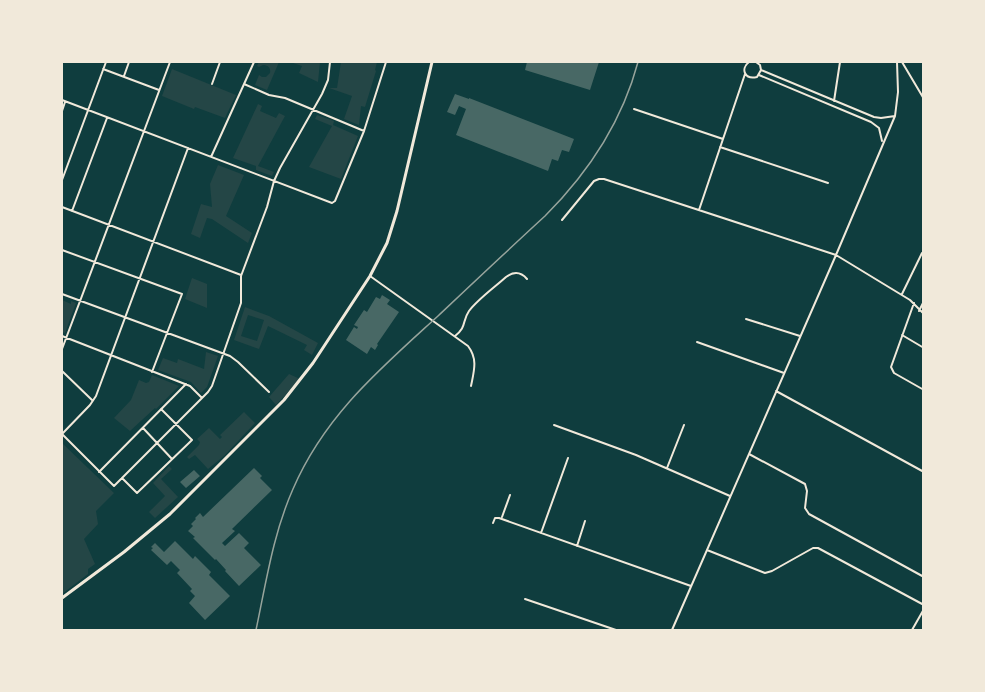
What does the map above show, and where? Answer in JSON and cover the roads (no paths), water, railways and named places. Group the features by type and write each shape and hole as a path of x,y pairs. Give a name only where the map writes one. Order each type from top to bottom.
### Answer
{"main road":[{"path":"62,598 165,518 284,400 308,371 370,276 384,250 392,227 432,62"}],"street":[{"path":"62,180 105,62"},
{"path":"123,77 129,62"},
{"path":"62,349 170,62"},
{"path":"212,84 220,62"},
{"path":"212,157 254,62"},
{"path":"188,148 93,401 62,434 114,486 212,386 241,303 242,276 274,181 314,110 326,84 330,62"},
{"path":"62,111 63,101 330,203 335,201 364,131 386,62"},
{"path":"699,210 745,74 745,65 749,62"},
{"path":"745,74 752,78 759,75 760,65 756,62"},
{"path":"834,100 840,62"},
{"path":"899,62 924,99"},
{"path":"672,630 895,116 899,62"},
{"path":"104,69 159,90"},
{"path":"761,70 874,117 895,116"},
{"path":"759,75 870,121 879,128 883,143"},
{"path":"244,84 269,95 285,98 364,131"},
{"path":"634,109 723,139"},
{"path":"72,211 106,118"},
{"path":"886,118 890,126"},
{"path":"720,147 828,183"},
{"path":"562,220 594,181 601,178 836,255 914,303 924,314"},
{"path":"62,207 242,276"},
{"path":"62,250 182,294 152,372"},
{"path":"902,295 922,254"},
{"path":"455,336 464,328 466,317 472,307 508,275 522,274 527,279"},
{"path":"370,276 468,346 474,357 471,386"},
{"path":"62,294 235,359 269,392"},
{"path":"919,311 924,301"},
{"path":"914,303 891,363 891,369 924,390"},
{"path":"746,319 800,336"},
{"path":"902,335 924,348"},
{"path":"62,336 186,384 202,398"},
{"path":"697,342 784,373"},
{"path":"62,371 93,401"},
{"path":"99,472 186,384"},
{"path":"776,391 924,472"},
{"path":"122,478 136,493 192,440 161,409"},
{"path":"554,425 636,454 730,496"},
{"path":"667,468 684,425"},
{"path":"143,428 172,459"},
{"path":"749,454 805,484 807,491 805,507 809,514 924,577"},
{"path":"541,533 568,458"},
{"path":"502,519 510,495"},
{"path":"493,523 495,518 502,519 691,586"},
{"path":"577,546 585,521"},
{"path":"707,550 765,573 772,572 813,548 820,548 924,607 912,630"},
{"path":"525,598 616,630"}],"railway":[{"path":"256,630 280,523 306,462 321,438 375,375 545,216 576,182 590,164 613,125 623,105 638,62"}]}
